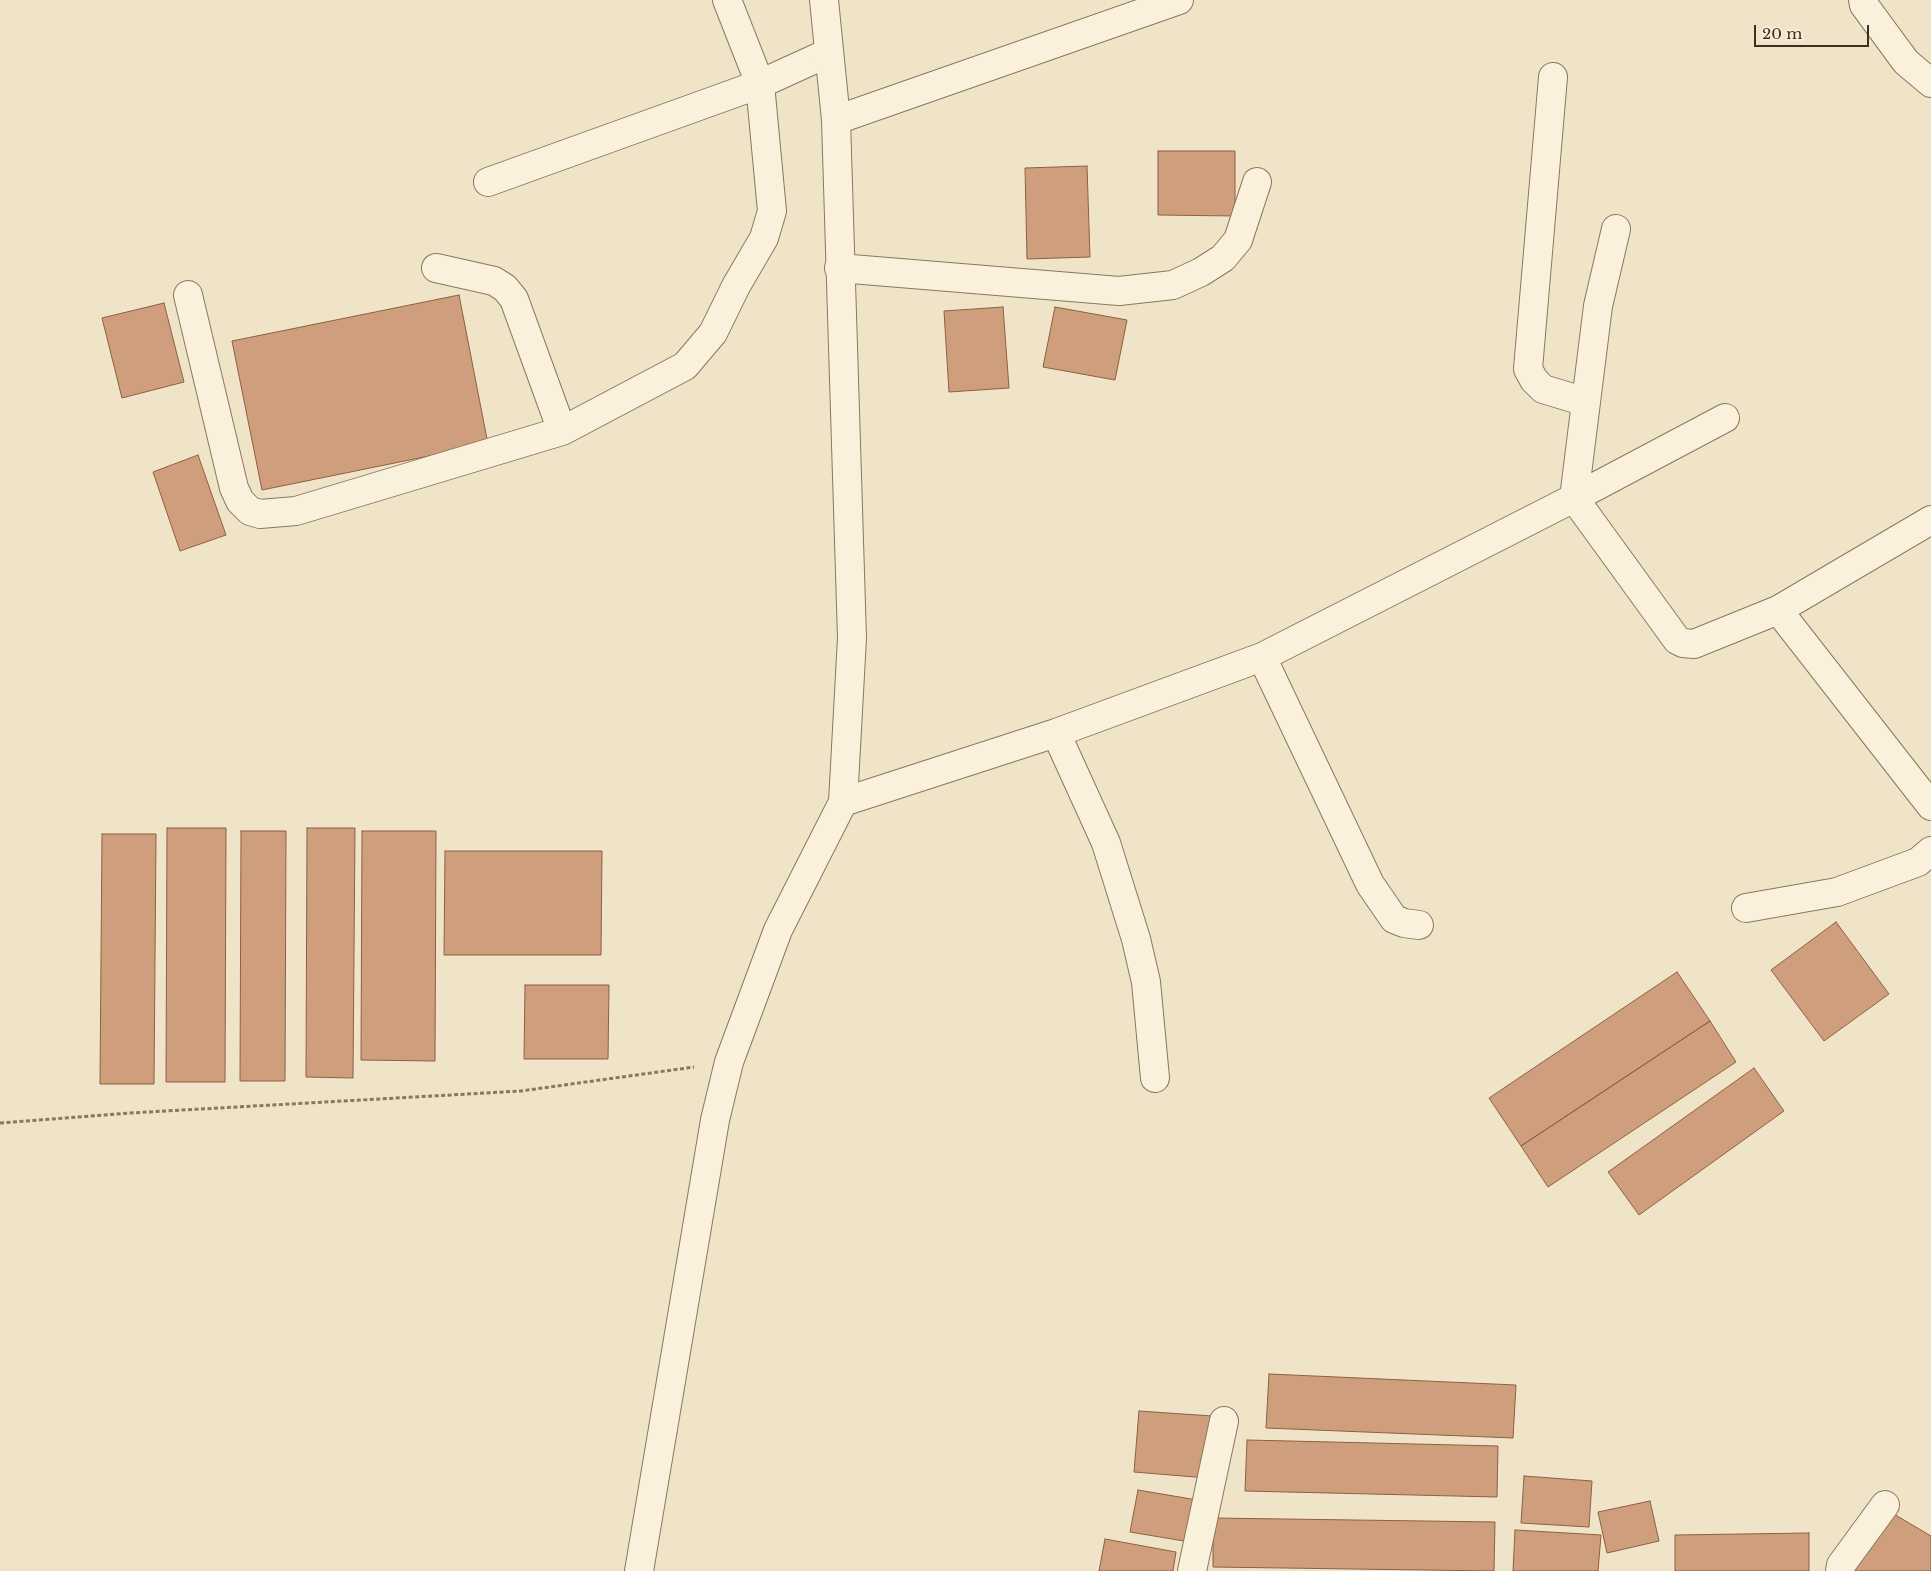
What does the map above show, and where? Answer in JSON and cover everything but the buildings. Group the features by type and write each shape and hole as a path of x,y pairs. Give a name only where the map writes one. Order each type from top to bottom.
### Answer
{"street":[{"path":"188,295 234,488 240,501 250,511 260,514 296,511 562,431 685,366 713,333 736,286 764,238 772,211 760,84 727,0"},
{"path":"639,1571 715,1120 729,1062 778,930 843,802 852,638 836,120 824,0"},
{"path":"836,120 1179,0"},
{"path":"1869,2 1906,62 1931,83"},
{"path":"488,182 760,84 828,53"},
{"path":"1553,77 1528,369 1534,380 1543,389 1586,402"},
{"path":"840,268 1119,291 1173,285 1201,272 1223,258 1238,240 1257,182"},
{"path":"1616,228 1598,306 1574,498 1677,640 1683,643 1694,644 1778,610 1931,520"},
{"path":"436,268 494,281 505,288 514,299 562,431"},
{"path":"843,802 1056,733 1262,657 1574,498 1725,418"},
{"path":"1778,610 1931,806"},
{"path":"1262,657 1370,884 1394,919 1404,924 1419,925"},
{"path":"1056,733 1106,843 1136,939 1146,982 1155,1078"},
{"path":"1746,908 1838,892 1918,862 1931,851"},
{"path":"1192,1571 1224,1421"},
{"path":"1840,1571 1840,1565 1886,1506"}],"path":[{"path":"0,1123 130,1113 521,1091 729,1062"}]}
